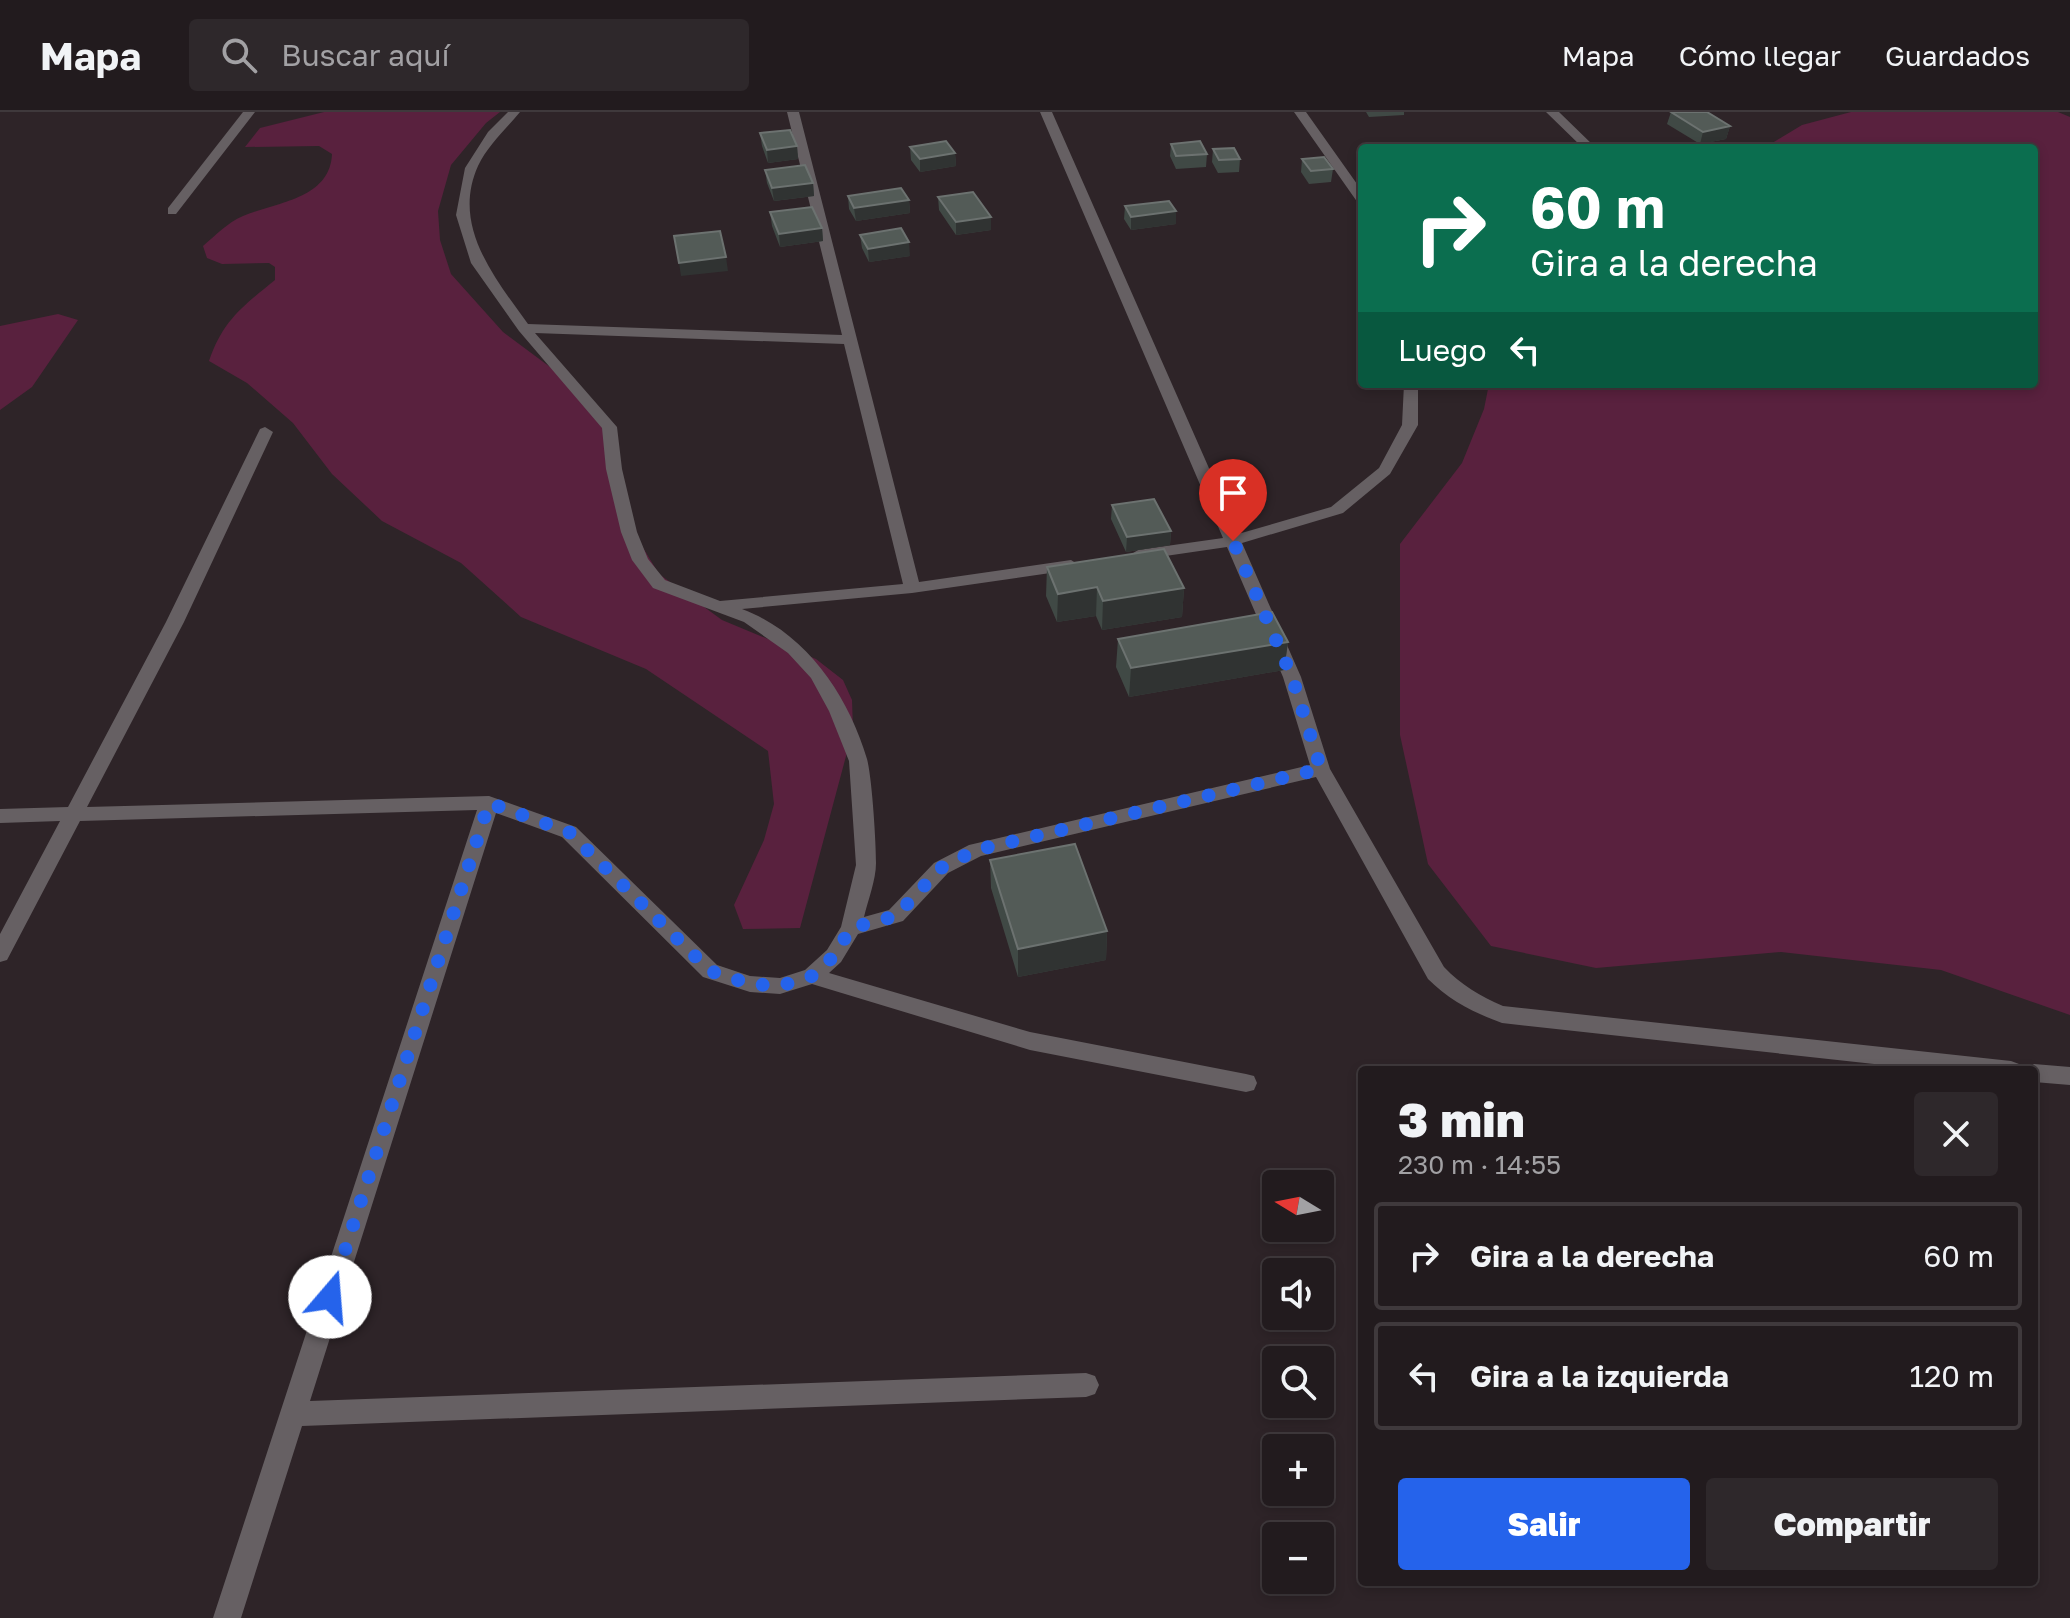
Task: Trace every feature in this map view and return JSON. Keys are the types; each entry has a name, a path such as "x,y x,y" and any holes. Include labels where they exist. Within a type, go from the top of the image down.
{"street":[{"path":"172,211 249,112"},
{"path":"0,816 489,803 569,832 710,971 750,984 780,986 812,976 834,956 851,928 866,865 858,761 838,711 818,675 794,649 750,618 659,584 640,560 629,532 614,469 609,427 524,328 478,263 462,215 471,168 492,134 514,112"},
{"path":"793,112 912,588"},
{"path":"1046,112 1292,677 1321,769 1436,973 1466,1000 1502,1014 1975,1066"},
{"path":"1300,112 1358,194"},
{"path":"1552,112 1586,144"},
{"path":"524,328 852,340"},
{"path":"1126,557 1233,541 1337,510 1385,471 1410,425 1411,388"},
{"path":"0,954 175,622 265,432"},
{"path":"721,605 912,588 1096,561"},
{"path":"851,928 896,916 941,868 976,850 1321,769"},
{"path":"227,1618 489,803"},
{"path":"812,976 1030,1041 1246,1083"},
{"path":"2038,1073 2070,1076"},
{"path":"292,1414 1086,1385"}],"shaded area":[{"path":"324,112 500,112 486,123 451,165 438,211 440,240 451,274 503,332 589,396 605,417 615,502 659,574 722,620 816,659 843,680 852,700 853,730 800,928 743,929 734,905 764,840 774,804 768,751 646,669 521,617 461,563 382,521 332,474 293,423 247,383 209,361 228,324 275,280 275,267 269,263 222,264 207,258 203,246 237,219 312,190 329,169 332,154 319,146 245,147 260,128"},
{"path":"1851,112 2058,112 2070,117 2070,1015 1941,970 1781,952 1596,968 1491,946 1428,864 1400,735 1400,544 1462,463 1484,409 1488,388 2038,388 2038,144 1771,144 1802,125"},
{"path":"58,314 78,320 32,387 0,410 0,326"}],"building":[{"path":"1671,112 1707,112 1730,126 1703,132"},
{"path":"790,130 797,146 767,150 760,133"},
{"path":"946,141 955,153 920,159 910,147"},
{"path":"1200,141 1207,154 1176,156 1171,144"},
{"path":"1234,148 1240,159 1219,160 1213,149"},
{"path":"1324,157 1333,169 1311,171 1302,159"},
{"path":"805,165 813,183 772,188 765,170"},
{"path":"901,188 909,200 854,208 848,196"},
{"path":"973,192 991,217 956,222 938,197"},
{"path":"1169,201 1176,211 1131,217 1125,206"},
{"path":"812,207 822,228 779,234 770,212"},
{"path":"901,228 909,242 868,249 860,235"},
{"path":"720,231 726,257 679,263 674,236"},
{"path":"1154,499 1171,531 1127,537 1112,505"},
{"path":"1164,549 1184,588 1103,601 1097,587 1058,594 1047,567"},
{"path":"1272,612 1288,642 1131,668 1118,639"},
{"path":"1075,844 1107,931 1018,949 990,860"}],"route":[{"path":"330,1297 489,803 569,832 710,971 750,984 780,986 812,976 834,956 851,928 896,916 916,891 941,868 976,850 1321,769 1292,677 1233,541"}]}
